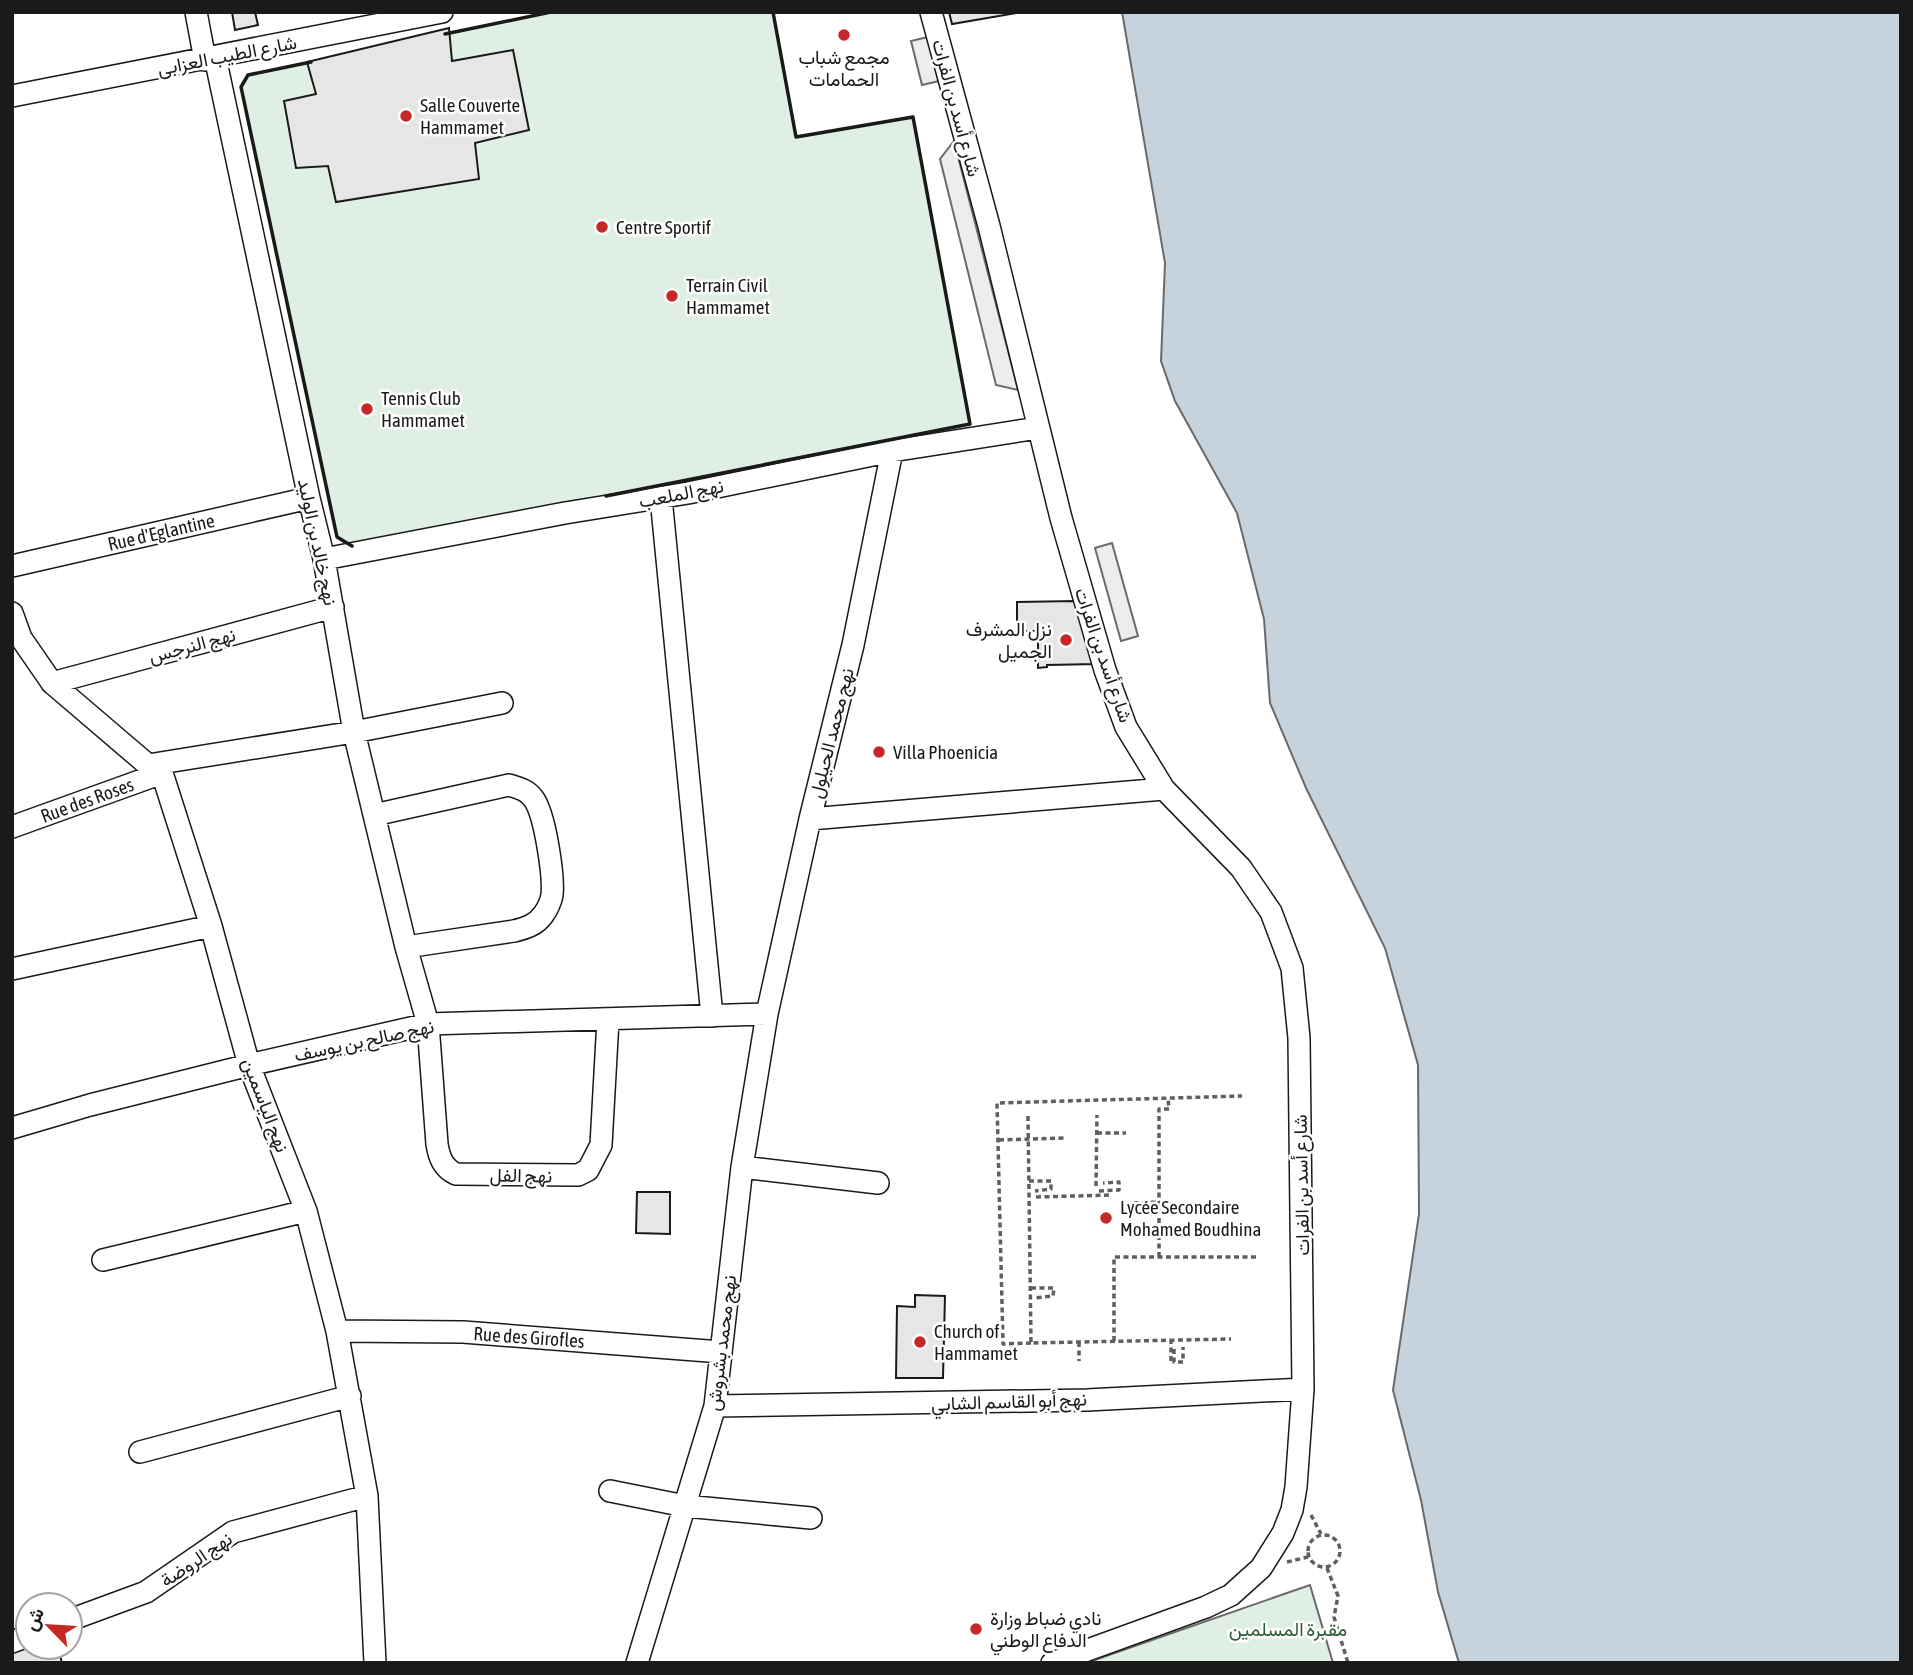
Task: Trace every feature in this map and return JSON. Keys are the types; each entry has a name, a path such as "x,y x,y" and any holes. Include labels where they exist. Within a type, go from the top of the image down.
{"street":[{"name":"نهج خالد بن الوليد","path":"195,12 210,58 324,559 354,732 406,947 428,1024"},
{"name":"شارع الطيب العزابى","path":"12,96 442,12"},
{"name":"شارع أسد بن الفرات","path":"932,12 989,226 1061,519 1105,670 1126,727 1164,789 1241,868 1271,912 1292,968 1299,1038 1303,1389 1294,1500 1283,1533 1261,1568 1231,1595 1206,1607 1052,1663"},
{"name":"نهج الملعب","path":"324,559 565,513 661,498 892,451 1038,428"},
{"name":"نهج محمد الحيلول","path":"767,1014 810,819 853,645 892,451"},
{"name":"Rue d'Eglantine","path":"12,566 309,498"},
{"path":"661,498 712,1016"},
{"name":"نهج النرجس","path":"52,683 332,607"},
{"path":"13,615 21,638 52,683 155,769"},
{"name":"Rue des Roses","path":"12,827 155,769 502,703"},
{"name":"نهج الياسمين","path":"155,769 211,926 250,1065 306,1211 337,1331 367,1496 375,1663"},
{"path":"374,815 509,785 522,788 532,796 542,818 552,883 552,899 544,915 530,926 514,931 406,947"},
{"path":"810,819 1164,789"},
{"path":"12,969 211,926"},
{"name":"نهج صالح بن يوسف","path":"12,1128 90,1105 250,1065 428,1024 767,1014"},
{"name":"نهج محمد بشروش","path":"637,1663 715,1406 742,1167 767,1014"},
{"name":"نهج الفل","path":"428,1024 437,1144 439,1155 449,1170 456,1174 579,1175 588,1170 601,1145 608,1020"},
{"path":"742,1167 878,1183"},
{"path":"103,1260 306,1211"},
{"name":"Rue des Girofles","path":"337,1331 463,1332 721,1352"},
{"name":"نهج أبو القاسم الشابي","path":"715,1406 1087,1400 1303,1389"},
{"path":"140,1452 350,1396"},
{"path":"610,1491 685,1506 811,1518"},
{"name":"نهج الروضة","path":"84,1615 146,1592 233,1532 367,1496"}],"path":[{"path":"1231,1339 1003,1344 997,1103 1242,1096"},
{"path":"1159,1257 1159,1109 1169,1109 1168,1098"},
{"path":"1097,1115 1097,1186"},
{"path":"1028,1116 1031,1343"},
{"path":"1097,1133 1126,1133"},
{"path":"998,1140 1067,1138"},
{"path":"1029,1181 1051,1181 1051,1189 1035,1191"},
{"path":"1099,1191 1119,1190 1119,1182 1103,1183"},
{"path":"1036,1197 1112,1195"},
{"path":"1134,1203 1160,1202"},
{"path":"1114,1341 1114,1257 1258,1257"},
{"path":"1031,1288 1054,1288 1053,1296 1034,1298"},
{"path":"1171,1340 1171,1361"},
{"path":"1079,1342 1079,1361"},
{"path":"1174,1349 1174,1362 1183,1362 1183,1347"},
{"path":"1321,1534 1330,1535 1338,1541 1340,1549 1334,1564 1327,1567 1311,1562 1308,1557 1310,1542 1321,1534"},
{"path":"1327,1567 1338,1596 1334,1618 1348,1663"}],"green space":[{"name":"Centre Sportif","path":"551,12 773,12 796,137 913,117 970,424 353,546 337,537 241,87 248,75"},
{"name":"مقبرة المسلمين","path":"1310,1585 1333,1663 1086,1663"}],"shaded area":[{"path":"1122,12 1901,12 1901,1663 1459,1663 1438,1592 1421,1500 1393,1390 1419,1214 1418,1065 1385,948 1306,788 1270,703 1264,619 1237,513 1175,401 1161,361 1165,263"},
{"path":"928,37 939,81 922,85 911,41"},
{"path":"954,141 1018,390 996,385 940,159"},
{"path":"1112,543 1138,636 1121,641 1095,548"}],"building":[{"path":"232,12 255,12 258,25 235,30"},
{"path":"949,12 1022,12 952,24"},
{"name":"Salle Couverte Hammamet","path":"449,28 452,61 513,50 529,130 475,143 479,179 336,202 328,166 296,168 284,101 316,94 307,62"},
{"name":"نزل المشرف الجميل","path":"1075,601 1075,604 1081,604 1097,664 1047,665 1038,668 1038,631 1022,631 1022,627 1017,628 1017,602"},
{"path":"637,1192 670,1192 670,1234 636,1233"},
{"name":"Church of Hammamet","path":"915,1295 945,1296 943,1378 896,1378 897,1306 915,1307"},
{"path":"12,1652 14,1661 62,1663 12,1663"}],"wall":[{"path":"445,34 551,12"},
{"path":"606,496 970,424 913,117 796,137 773,12"},
{"path":"311,62 248,75 241,87 337,537 352,546"}],"place":[{"name":"مجمع شباب الحمامات","path":"844,35"},
{"name":"Salle Couverte Hammamet","path":"406,116"},
{"name":"Centre Sportif","path":"602,227"},
{"name":"Terrain Civil Hammamet","path":"672,296"},
{"name":"Tennis Club Hammamet","path":"367,409"},
{"name":"نزل المشرف الجميل","path":"1066,640"},
{"name":"Villa Phoenicia","path":"879,752"},
{"name":"Lycée Secondaire Mohamed Boudhina","path":"1106,1218"},
{"name":"Church of Hammamet","path":"920,1342"},
{"name":"نادي ضباط وزارة الدفاع الوطني","path":"976,1629"}]}
